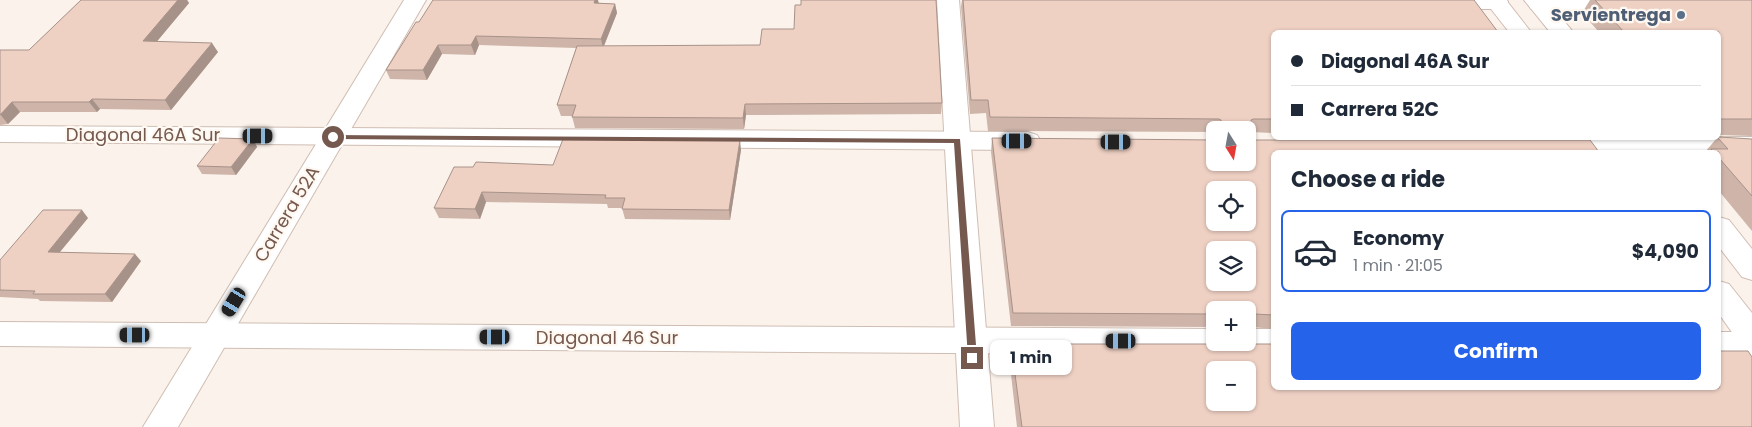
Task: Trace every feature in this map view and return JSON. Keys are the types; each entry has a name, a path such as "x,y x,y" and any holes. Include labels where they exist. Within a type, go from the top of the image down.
{"street":[{"name":"Carrera 52A","path":"160,427 415,0"},
{"path":"948,0 977,427"},
{"path":"1420,2 1496,1 1518,30"},
{"path":"1537,2 1643,4"},
{"path":"1537,2 1560,30"},
{"name":"Diagonal 46A Sur","path":"0,134 1047,142"},
{"path":"1553,145 1752,146"},
{"path":"1721,230 1752,269"},
{"path":"1721,295 1752,336"},
{"name":"Diagonal 46 Sur","path":"0,334 1206,342"},
{"path":"1256,342 1271,342"},
{"path":"1721,345 1752,345"}],"building":[{"path":"81,0 178,0 143,41 212,43 165,100 92,99 89,102 12,102 0,115 0,50 29,50"},
{"path":"433,0 595,0 594,3 615,4 601,39 476,36 471,45 438,45 423,70 386,70 416,22 419,22"},
{"path":"801,0 936,0 942,103 745,104 743,118 572,117 576,105 557,105 577,46 760,45 762,29 794,29 795,5 801,5"},
{"path":"963,0 1474,0 1496,30 1271,30 1271,119 1221,121 1219,119 990,117 988,100 971,100"},
{"path":"1595,0 1752,0 1752,119 1721,119 1721,30 1622,30"},
{"path":"1721,137 1752,139 1752,196 1721,160 1721,150 1711,149 1728,149 1720,140"},
{"path":"219,138 253,139 231,167 197,166"},
{"path":"992,138 1206,140 1206,171 1256,171 1256,140 1590,140 1598,150 1271,150 1271,315 1256,314 1256,301 1206,301 1206,314 1013,313"},
{"path":"563,139 740,140 729,210 622,209 625,198 605,198 606,195 482,192 475,209 434,208 454,167 473,167 476,162 553,165"},
{"path":"43,210 82,210 48,252 135,254 105,294 33,294 35,291 0,290 0,260"},
{"path":"1011,344 1206,344 1206,351 1256,351 1256,344 1271,344 1271,390 1721,390 1721,351 1748,351 1752,357 1752,427 1022,427"}],"place":[{"name":"Servientrega","path":"1681,15"}],"route":[{"path":"333,137 958,141 972,358"}]}
